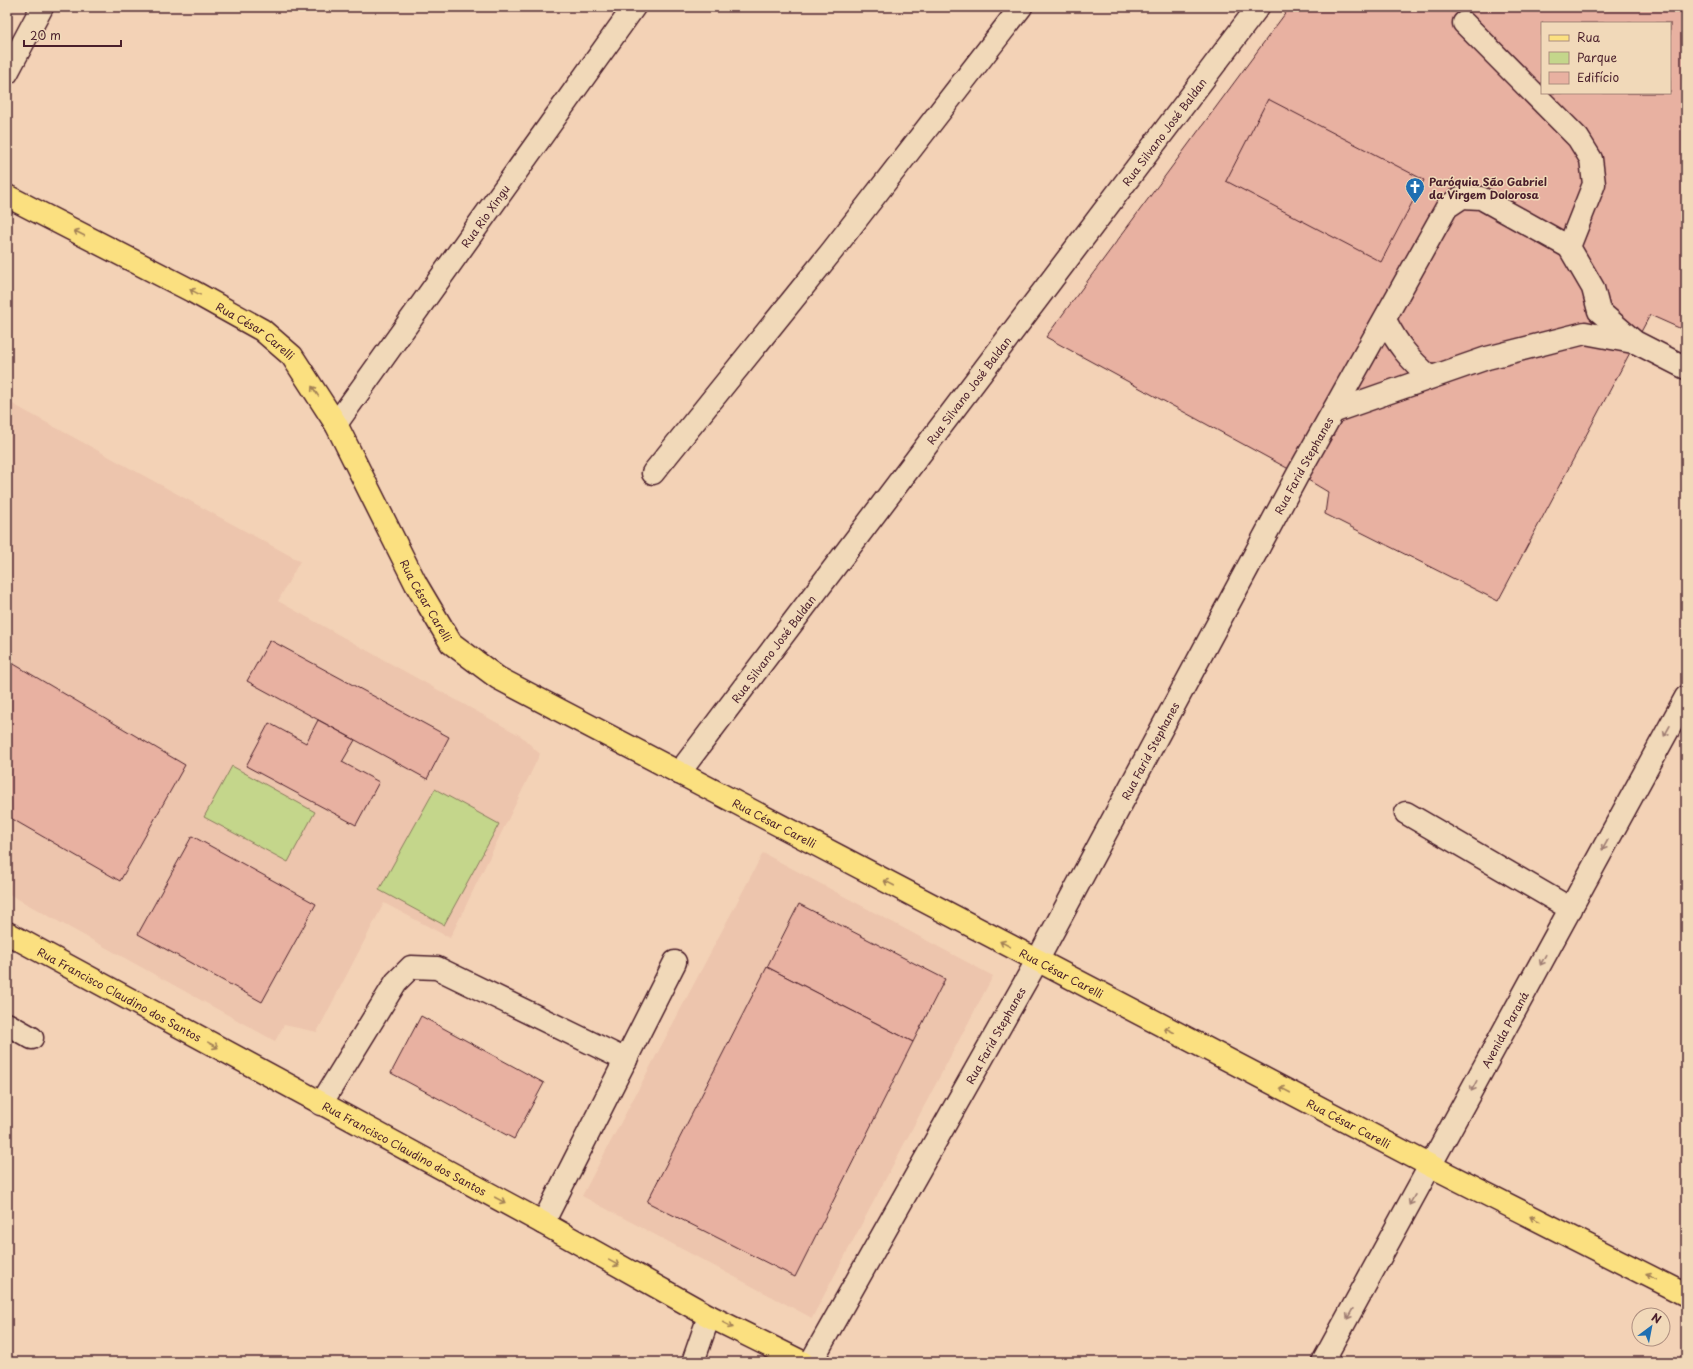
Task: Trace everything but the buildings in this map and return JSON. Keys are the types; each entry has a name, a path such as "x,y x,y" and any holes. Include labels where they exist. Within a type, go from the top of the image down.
{"main road":[{"name":"Rua César Carelli","path":"7,196 192,290 262,330 292,356 336,424 416,584 451,643 498,678 1431,1166 1686,1295"},
{"name":"Rua Francisco Claudino dos Santos","path":"7,933 543,1223 709,1316 802,1362"}],"street":[{"path":"7,73 42,7"},
{"name":"Rua Rio Xingu","path":"336,424 634,7"},
{"path":"653,473 832,251 1021,7"},
{"name":"Rua Silvano José Baldan","path":"680,773 1258,7"},
{"path":"1464,23 1578,138 1591,159 1594,184 1569,247"},
{"path":"1334,411 1447,206 1462,197 1481,198 1569,247 1593,288 1599,311 1634,342 1686,368"},
{"path":"1585,333 1599,311"},
{"path":"1385,320 1395,340 1413,362 1430,378"},
{"name":"Rua Farid Stephanes","path":"811,1362 1037,961 1298,474 1334,411 1486,358 1585,333 1634,342"},
{"name":"Avenida Paraná","path":"1323,1362 1686,697"},
{"path":"1406,813 1570,909"},
{"path":"543,1223 675,962"},
{"path":"321,1104 396,982 411,967 437,968 626,1060"},
{"path":"7,1024 32,1038"},
{"path":"693,1362 709,1316"}],"shaded area":[{"path":"7,401 300,561 278,601 521,736 540,754 450,938 384,903 317,1032 284,1025 275,1041 7,893"},
{"path":"763,853 993,976 812,1318 582,1196"}],"green space":[{"path":"232,766 315,812 288,862 204,817"},
{"path":"435,789 499,824 444,925 379,890"}],"place":[{"name":"Paróquia São Gabriel da Virgem Dolorosa","path":"1415,204"}]}
